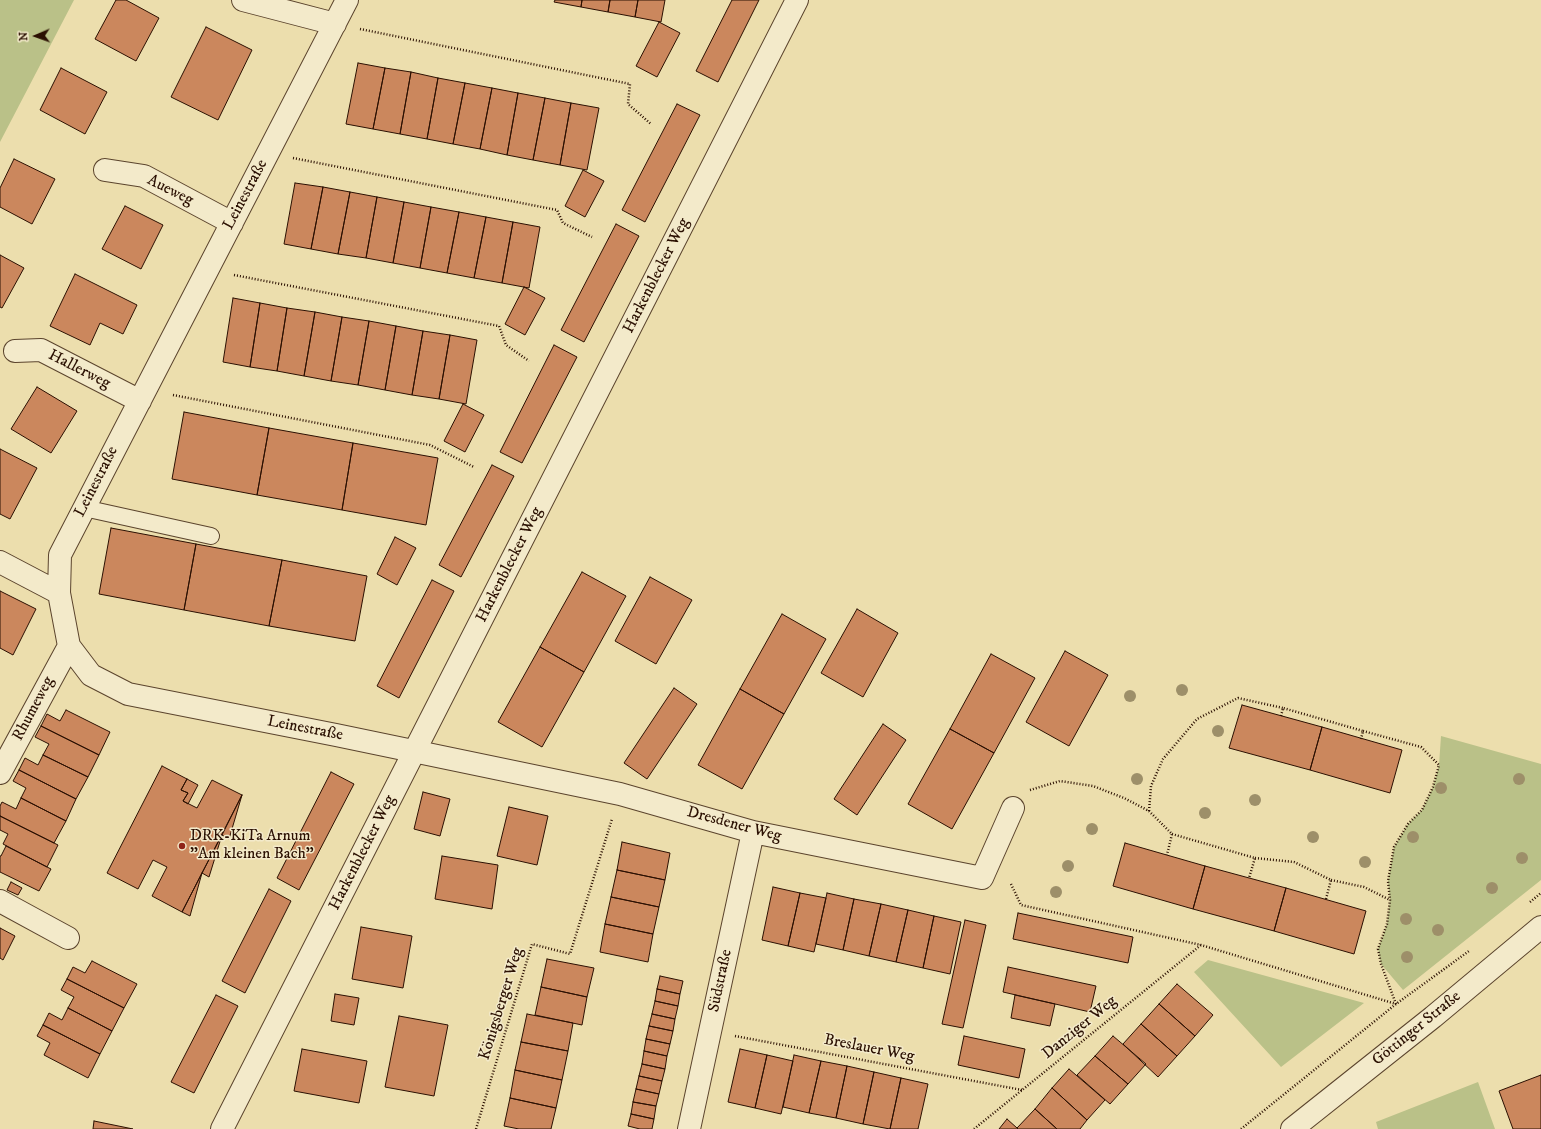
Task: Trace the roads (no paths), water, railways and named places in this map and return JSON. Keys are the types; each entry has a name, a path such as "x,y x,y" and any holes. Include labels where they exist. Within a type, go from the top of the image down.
{"street":[{"path":"243,0 335,24"},
{"name":"Leinestraße","path":"347,0 60,555 59,593 69,646 91,675 128,694 414,752"},
{"name":"Harkenblecker Weg","path":"222,1129 797,0"},
{"name":"Aueweg","path":"105,170 144,176 232,223"},
{"name":"Hallerweg","path":"15,351 41,350 143,395"},
{"path":"0,562 59,593"},
{"name":"Rhumeweg","path":"0,773 69,646"},
{"name":"Dresdener Weg","path":"414,752 620,794 753,832 982,878 1013,808"},
{"name":"Südstraße","path":"689,1129 753,832"},
{"path":"0,901 68,938"},
{"name":"Göttinger Straße","path":"1292,1129 1541,927"}],"lane":[{"path":"84,508 211,536"}],"place":[{"name":"DRK-KiTa Arnum \"Am kleinen Bach\"","path":"182,846"}]}
